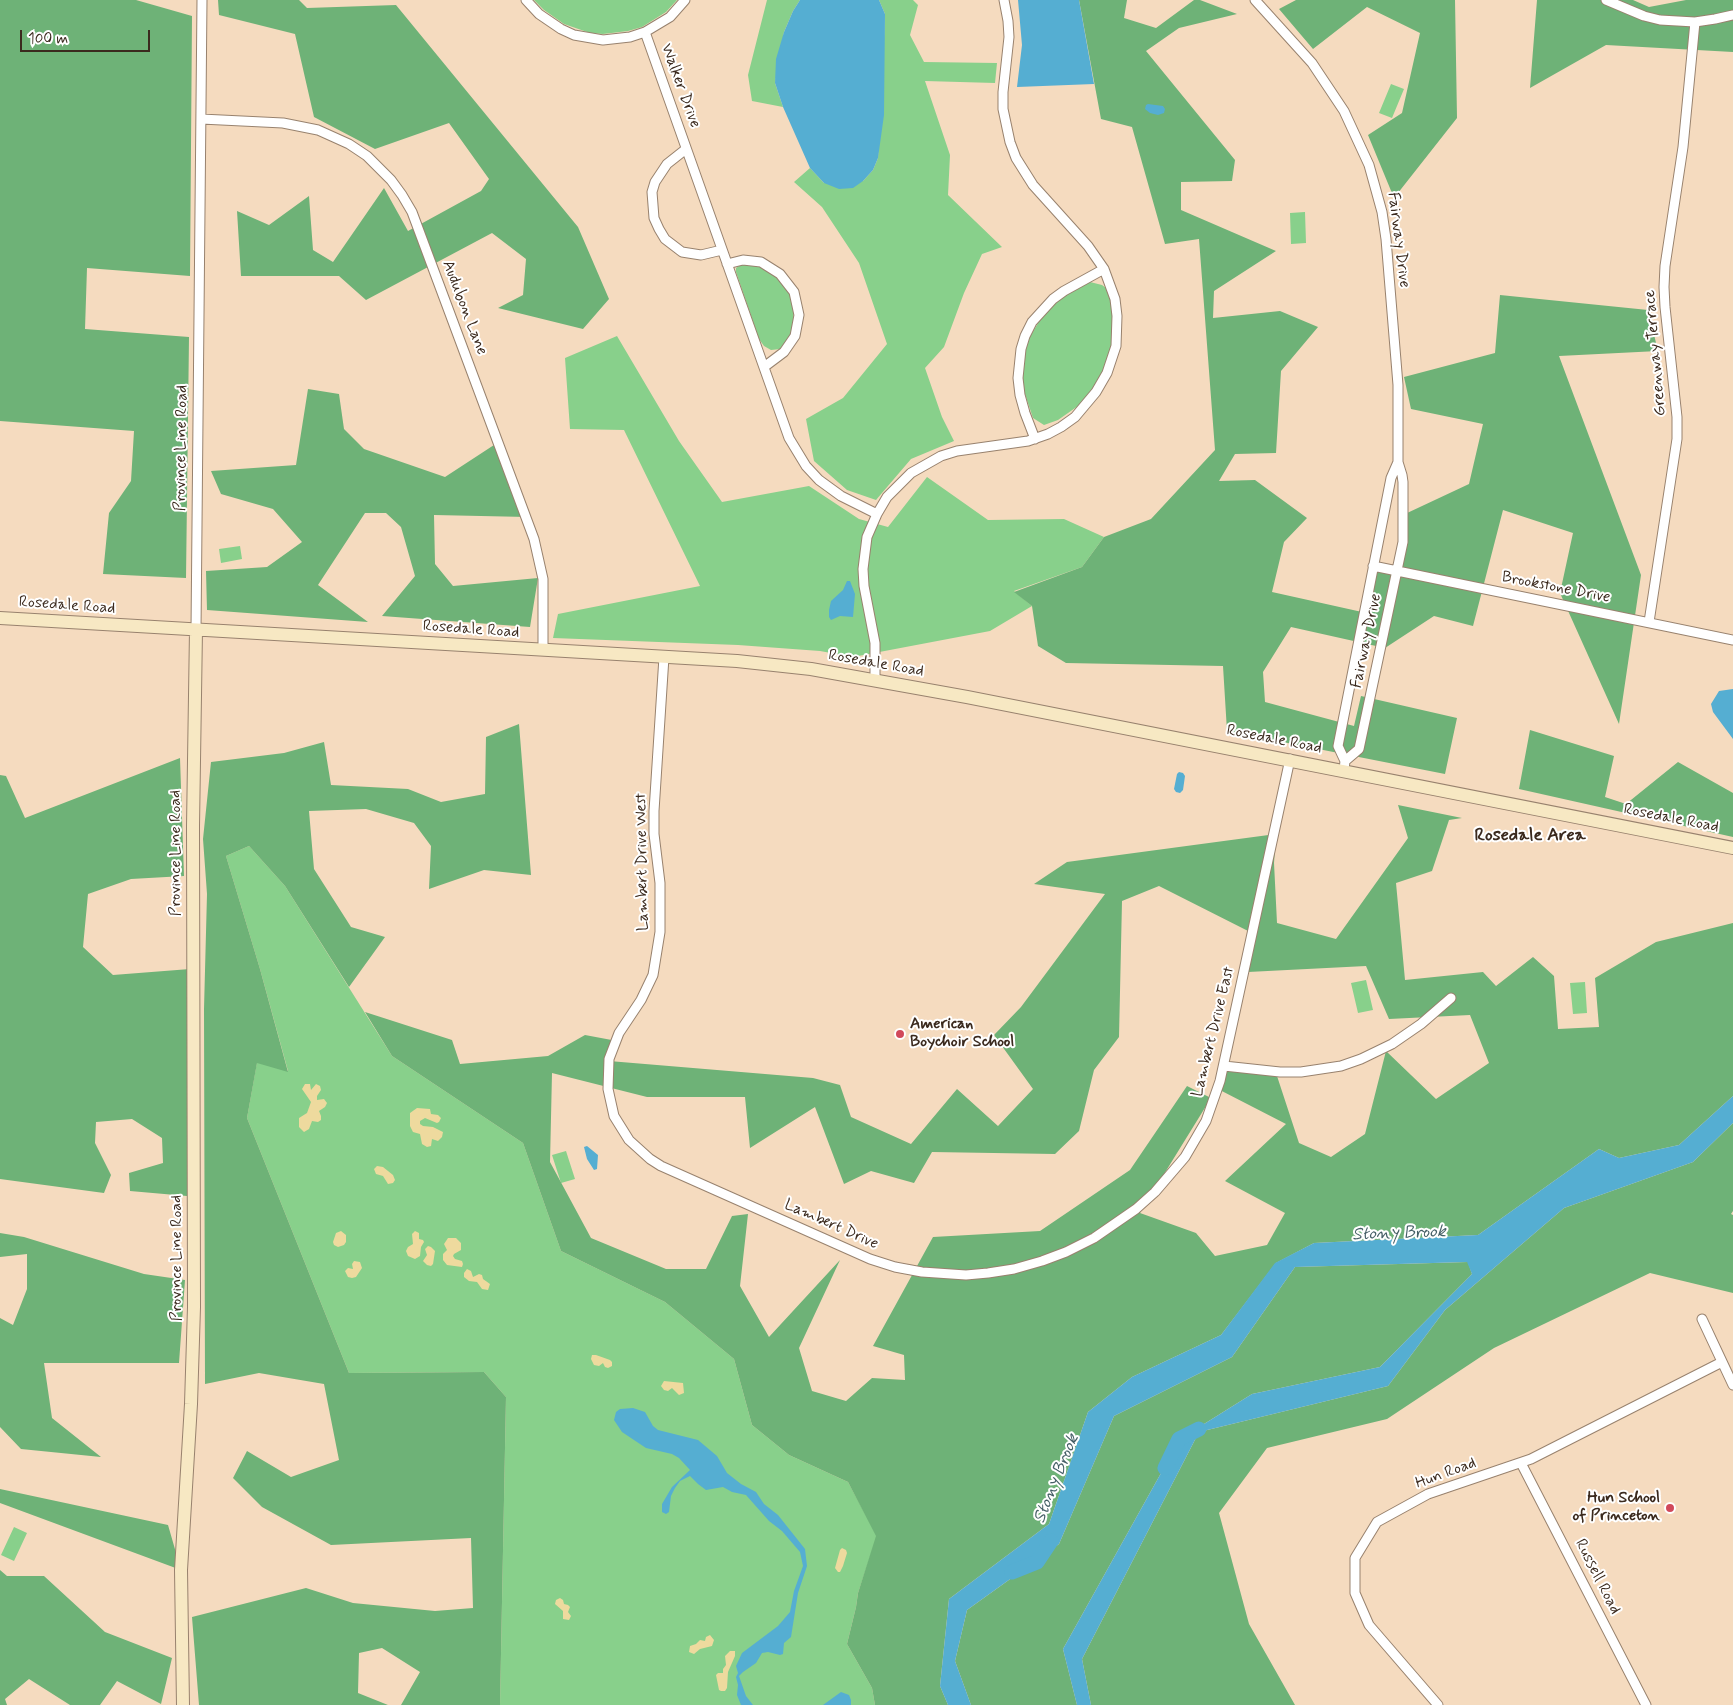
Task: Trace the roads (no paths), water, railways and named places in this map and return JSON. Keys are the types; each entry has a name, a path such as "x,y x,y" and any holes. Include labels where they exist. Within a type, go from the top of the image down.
{"street":[{"name":"Province Line Road","path":"183,1705 181,1570 191,1404 194,1297 193,826 202,0"},
{"path":"526,0 550,23 574,35 603,40 624,39 645,32 670,17 685,0"},
{"path":"875,680 875,643 864,586 863,569 868,537 877,514 887,497 898,484 925,464 957,451 1035,439 1061,427 1075,417 1096,392 1107,373 1116,346 1117,316 1115,299 1104,269 1088,246 1033,185 1016,158 1010,142 1003,92 1010,37 1004,0"},
{"name":"Fairway Drive","path":"1255,0 1312,63 1331,89 1356,134 1369,163 1376,186 1385,236 1398,385 1398,462 1402,475 1403,542 1359,749 1344,765 1338,746 1390,478 1398,462"},
{"path":"1606,0 1644,16 1660,20 1694,22 1733,15"},
{"name":"Greenway Terrace","path":"1649,622 1677,438 1677,417 1664,307 1664,287 1665,266 1683,147 1694,22"},
{"name":"Walker Drive","path":"645,32 789,438 806,466 831,489 877,514"},
{"name":"Audubon Lane","path":"201,119 283,123 318,130 349,144 367,156 391,180 402,195 412,212 534,539 543,579 543,650"},
{"name":"Walker Drive","path":"686,149 667,164 655,182 652,192 654,218 658,229 665,239 682,252 701,255 722,250"},
{"path":"727,264 743,260 761,262 780,274 794,292 798,303 799,315 795,336 784,352 764,368"},
{"path":"1035,439 1022,404 1018,378 1021,349 1025,336 1032,322 1052,299 1104,269"},
{"name":"Brookstone Drive","path":"1373,566 1733,640"},
{"name":"Rosedale Road","path":"0,618 783,665 875,680 1290,760 1344,765 1733,848"},
{"name":"Lambert Drive West","path":"664,657 654,811 654,834 661,907 657,956 653,975 647,988 613,1046 609,1059 607,1081 614,1116 629,1140 650,1159 677,1172"},
{"name":"Lambert Drive East","path":"980,1274 1014,1269 1042,1261 1094,1238 1136,1209 1172,1174 1196,1139 1214,1101 1224,1066 1290,760"},
{"path":"1224,1066 1287,1072 1321,1070 1341,1066 1392,1044 1421,1024 1451,998"},
{"name":"Lambert Drive","path":"677,1172 870,1259 895,1267 922,1272 980,1274"},
{"path":"1702,1319 1733,1385"},
{"name":"Hun Road","path":"1438,1705 1369,1625 1356,1593 1354,1558 1377,1522 1428,1494 1521,1463 1722,1362"},
{"name":"Russell Road","path":"1521,1463 1646,1705"}],"water":[{"path":"800,0 879,0 885,14 884,115 878,158 873,170 853,188 839,189 824,183 810,168 783,107 775,83 776,59 784,32"},
{"path":"1018,0 1079,0 1094,84 1017,87 1022,45"},
{"path":"1148,104 1163,106 1165,109 1164,113 1158,115 1150,113 1145,109"},
{"path":"847,581 850,581 855,594 853,617 840,616 831,620 829,610 831,601 843,590"},
{"path":"1733,689 1733,739 1713,712 1711,704 1719,691"},
{"path":"1179,772 1185,776 1183,790 1180,793 1174,789"},
{"path":"1733,1096 1733,1123 1693,1162 1564,1208 1445,1310 1388,1386 1199,1432 1082,1659 1091,1705 1077,1705 1063,1649 1180,1439 1252,1394 1380,1367 1472,1274 1467,1262 1295,1267 1232,1357 1114,1416 1059,1544 967,1610 955,1661 971,1705 948,1705 940,1686 949,1599 1049,1524 1088,1412 1132,1377 1221,1335 1275,1263 1314,1243 1478,1235 1599,1149 1619,1158 1679,1145"},
{"path":"587,1146 598,1155 597,1169 594,1170 587,1159 584,1147"},
{"path":"633,1408 645,1412 653,1426 658,1430 698,1440 717,1456 727,1473 741,1484 756,1492 764,1504 778,1515 805,1549 807,1566 798,1593 791,1637 784,1643 783,1654 762,1653 756,1663 739,1676 746,1696 753,1705 741,1705 737,1695 738,1685 736,1677 738,1673 736,1666 742,1653 778,1626 790,1612 794,1591 803,1566 800,1552 746,1495 732,1492 723,1487 706,1490 690,1476 680,1481 675,1488 671,1496 669,1512 666,1514 662,1512 662,1504 672,1487 690,1470 679,1458 672,1454 646,1448 622,1432 614,1420 616,1412 620,1409"},
{"path":"841,1692 849,1695 851,1705 823,1705"}],"waterway":[{"name":"Stony Brook","path":"1165,1468 1179,1439 1199,1429"},
{"name":"Stony Brook","path":"1012,1572 1037,1562 1051,1541"}],"place":[{"name":"American Boychoir School","path":"900,1034"},
{"name":"Hun School of Princeton","path":"1670,1508"}],"district":[{"name":"Rosedale Area","path":"1530,836"}]}
